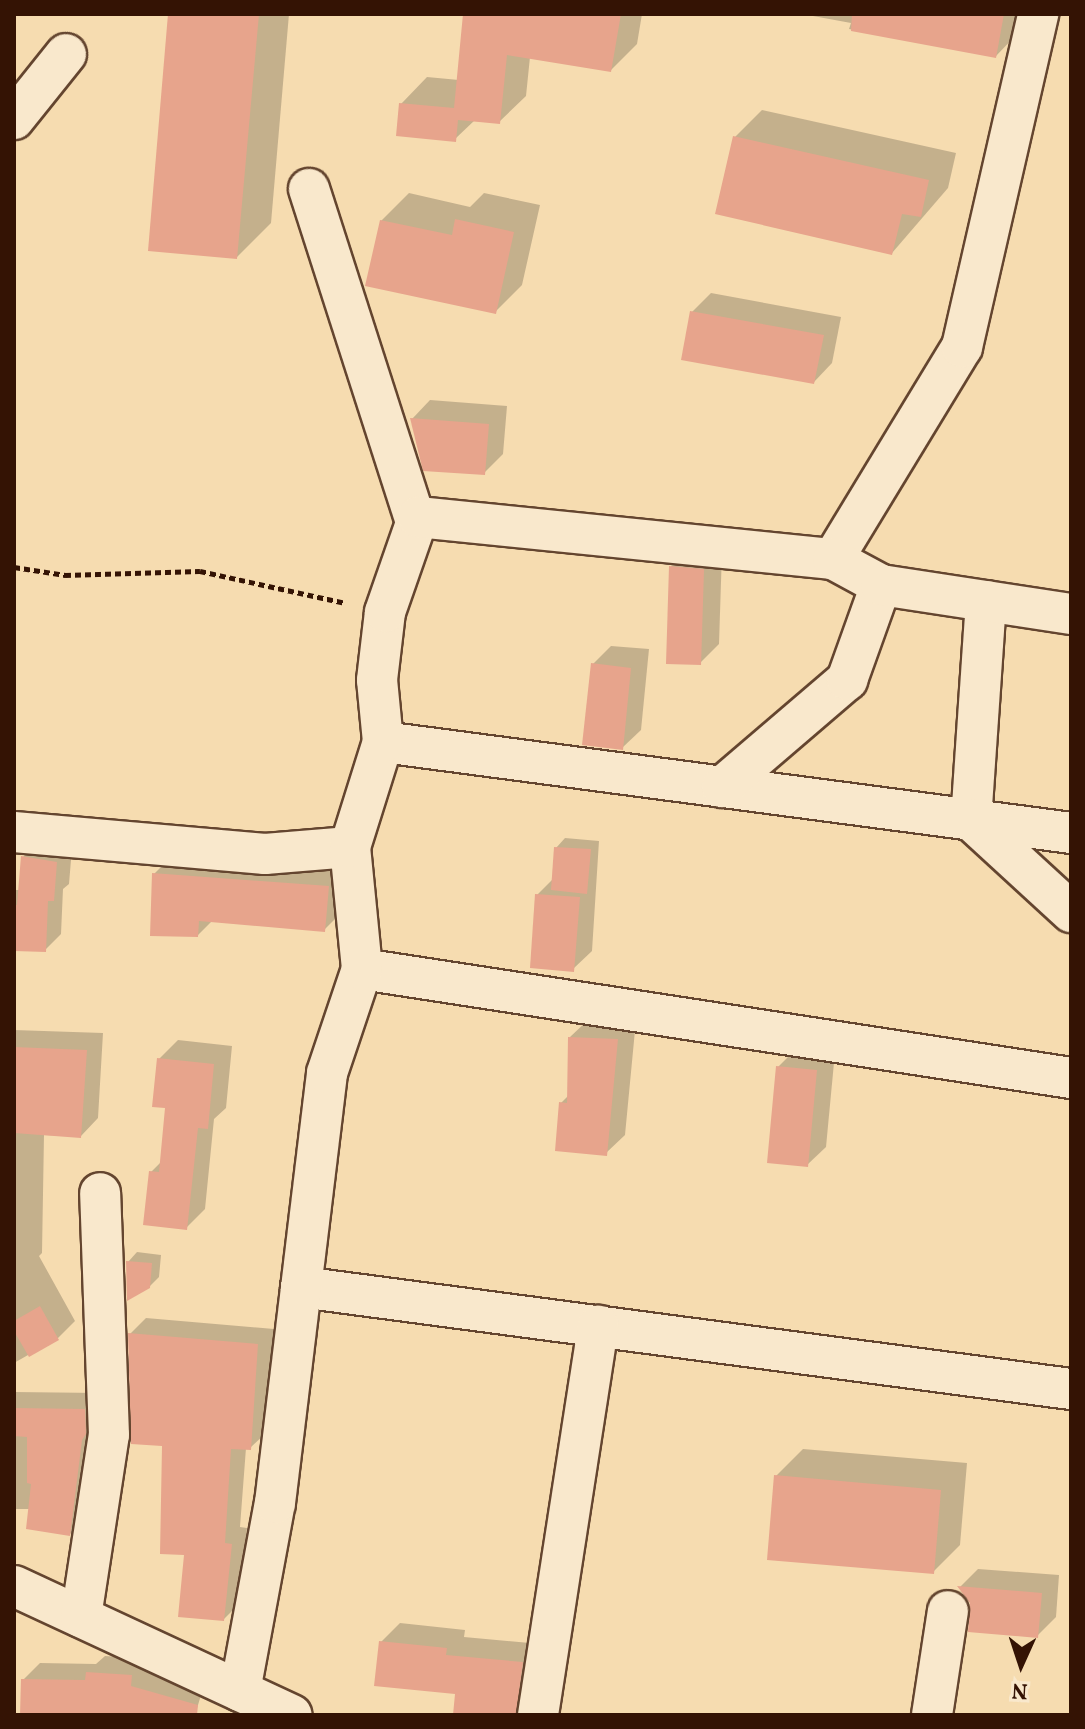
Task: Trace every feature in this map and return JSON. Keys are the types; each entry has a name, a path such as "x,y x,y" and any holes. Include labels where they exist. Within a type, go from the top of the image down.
{"street":[{"path":"833,559 962,347 1038,14"},
{"path":"14,119 66,54"},
{"path":"309,189 416,523"},
{"path":"240,1691 275,1503 327,1073 362,969 350,847 383,742 377,680 385,612 418,517 833,559 881,585 1071,614"},
{"path":"722,787 847,680 881,585"},
{"path":"971,820 986,601"},
{"path":"383,742 1071,833"},
{"path":"971,820 1071,912"},
{"path":"14,832 265,854 350,847"},
{"path":"362,969 1071,1078"},
{"path":"81,1617 109,1435 100,1193"},
{"path":"301,1287 1071,1389"},
{"path":"538,1715 598,1326"},
{"path":"14,1586 292,1715"},
{"path":"932,1715 948,1611"}],"path":[{"path":"14,567 65,575 200,571 385,612"}],"building":[{"path":"168,14 259,14 237,259 148,251"},
{"path":"463,14 621,14 611,72 507,55 500,124 458,120 456,142 396,136 399,103 454,108"},
{"path":"852,14 1004,14 996,58 851,31"},
{"path":"733,136 929,180 921,217 902,214 892,255 715,214"},
{"path":"455,219 514,232 496,314 365,286 380,220 452,235"},
{"path":"690,311 824,335 814,384 681,360"},
{"path":"410,418 489,424 485,475 423,471"},
{"path":"669,566 704,569 701,665 666,664"},
{"path":"591,663 631,668 623,750 582,745"},
{"path":"554,847 591,849 587,894 551,890"},
{"path":"21,856 57,862 54,901 48,901 46,952 14,951 14,905 17,905"},
{"path":"152,873 329,886 325,932 199,921 198,937 150,936"},
{"path":"535,894 580,897 574,972 530,968"},
{"path":"568,1037 618,1039 607,1156 555,1151 559,1102 567,1103"},
{"path":"14,1047 87,1050 81,1138 14,1133"},
{"path":"157,1058 214,1064 208,1129 198,1128 187,1230 143,1225 149,1171 159,1172 165,1108 152,1107"},
{"path":"776,1066 817,1070 808,1167 767,1163"},
{"path":"126,1261 152,1263 150,1288 127,1301"},
{"path":"40,1306 59,1340 29,1357 14,1331 14,1321"},
{"path":"128,1333 258,1344 251,1450 231,1449 225,1543 232,1544 224,1621 178,1617 184,1555 160,1554 162,1446 131,1444"},
{"path":"14,1408 85,1409 86,1434 82,1440 70,1536 26,1529 31,1484 27,1483 27,1437 14,1436"},
{"path":"774,1475 941,1490 934,1574 767,1560"},
{"path":"957,1586 1042,1593 1038,1638 968,1632 970,1603"},
{"path":"379,1641 447,1648 446,1655 523,1662 516,1715 453,1715 455,1694 374,1686"},
{"path":"86,1672 132,1675 131,1686 198,1705 197,1715 20,1715 21,1679 85,1680"}]}
